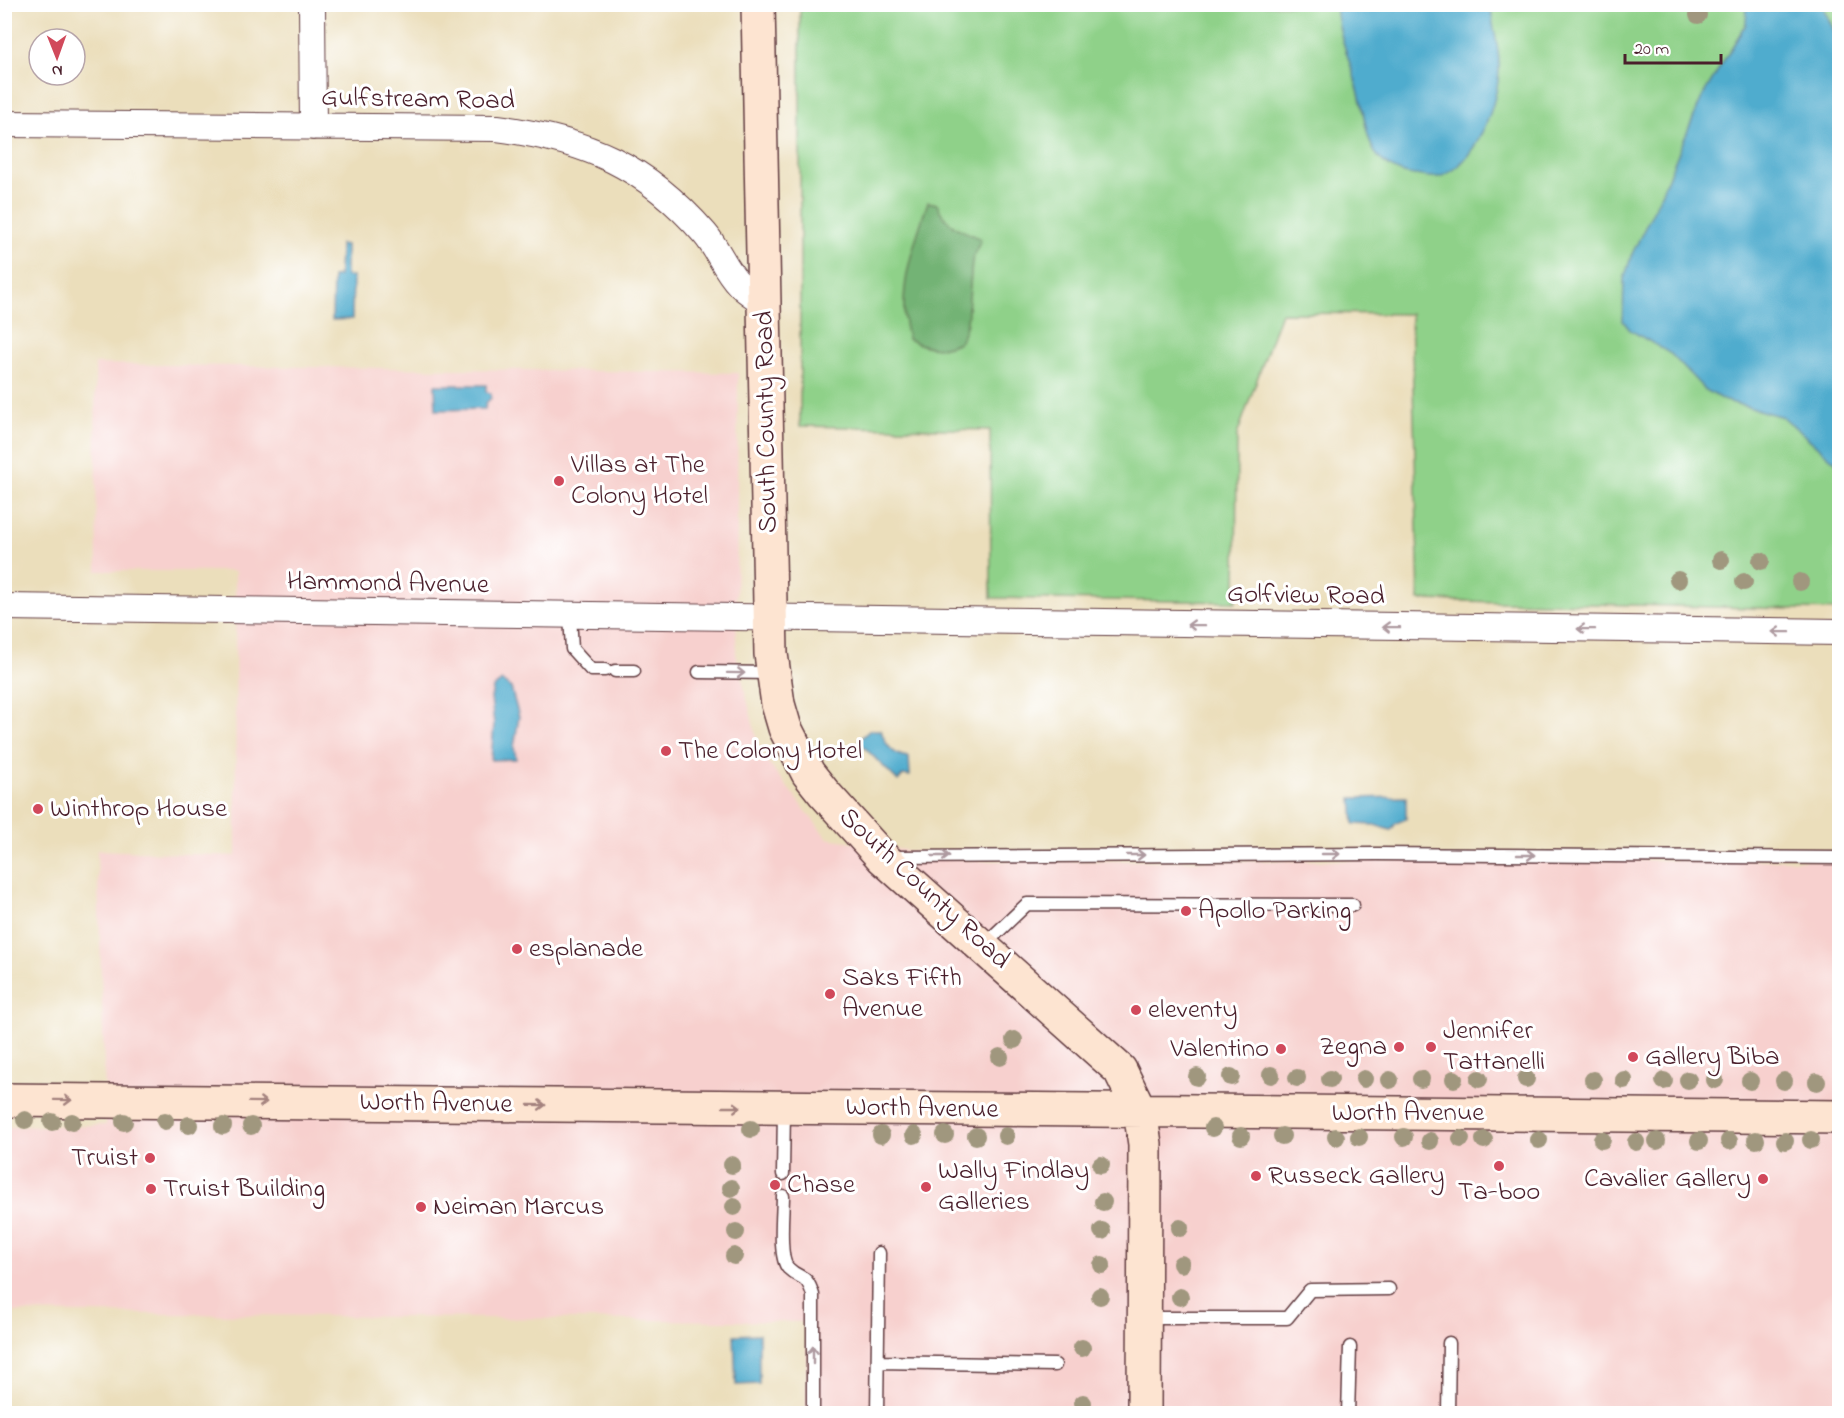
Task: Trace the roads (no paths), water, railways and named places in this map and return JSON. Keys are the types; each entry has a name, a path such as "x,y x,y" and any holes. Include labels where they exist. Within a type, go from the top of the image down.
{"street":[{"path":"312,4 313,127"},
{"name":"South County Road","path":"758,4 772,673 785,728 808,773 882,857 1120,1070 1140,1111 1145,1144 1144,1413"},
{"name":"Gulfstream Road","path":"4,124 497,128 543,134 587,147 648,180 683,209 713,244 737,283 764,303"},
{"name":"Hammond Avenue","path":"4,607 771,619"},
{"name":"Golfview Road","path":"771,619 1839,632"},
{"name":"Worth Avenue","path":"4,1100 1839,1117"}],"lane":[{"path":"570,616 572,649 591,670 634,671"},
{"path":"699,672 772,673"},
{"path":"882,857 1377,854 1839,858"},
{"path":"984,946 1027,904 1353,905"},
{"path":"783,1174 784,1107"},
{"path":"783,1196 782,1255 787,1267 809,1281 813,1295 813,1413"},
{"path":"877,1413 879,1253"},
{"path":"1145,1318 1287,1318 1310,1290 1389,1289"},
{"path":"1448,1413 1449,1344"},
{"path":"1348,1413 1350,1347"},
{"path":"878,1362 1055,1365"}],"water":[{"path":"1336,5 1491,5 1499,60 1495,97 1490,114 1475,145 1454,169 1436,177 1409,174 1388,166 1376,154 1368,134 1359,93 1339,27"},
{"path":"1747,5 1822,5 1834,31 1840,86 1839,465 1783,417 1723,400 1704,389 1671,354 1630,330 1623,321 1624,279 1632,254 1658,201 1703,95 1746,24"},
{"path":"340,244 346,245 346,276 353,277 352,319 332,320 333,277 339,276"},
{"path":"435,385 486,385 486,392 491,393 491,398 486,403 485,409 436,410"},
{"path":"502,681 511,688 519,717 514,747 516,759 491,760 494,724 491,698 493,688"},
{"path":"870,730 881,730 891,749 909,757 910,776 903,775 898,781 858,741"},
{"path":"1406,797 1406,819 1396,823 1391,830 1375,825 1354,824 1352,798"},
{"path":"759,1334 759,1384 736,1385 734,1335"}],"place":[{"name":"Villas at The Colony Hotel","path":"559,481"},
{"name":"The Colony Hotel","path":"666,751"},
{"name":"Winthrop House","path":"38,809"},
{"name":"Apollo Parking","path":"1186,911"},
{"name":"esplanade","path":"517,949"},
{"name":"Saks Fifth Avenue","path":"830,994"},
{"name":"eleventy","path":"1136,1010"},
{"name":"Zegna","path":"1399,1047"},
{"name":"Jennifer Tattanelli","path":"1431,1047"},
{"name":"Valentino","path":"1281,1049"},
{"name":"Gallery Biba","path":"1633,1057"},
{"name":"Truist","path":"150,1158"},
{"name":"Ta-boo","path":"1499,1166"},
{"name":"Russeck Gallery","path":"1256,1176"},
{"name":"Cavalier Gallery","path":"1763,1179"},
{"name":"Chase","path":"775,1185"},
{"name":"Wally Findlay Galleries","path":"926,1187"},
{"name":"Truist Building","path":"151,1189"},
{"name":"Neiman Marcus","path":"421,1207"}]}
